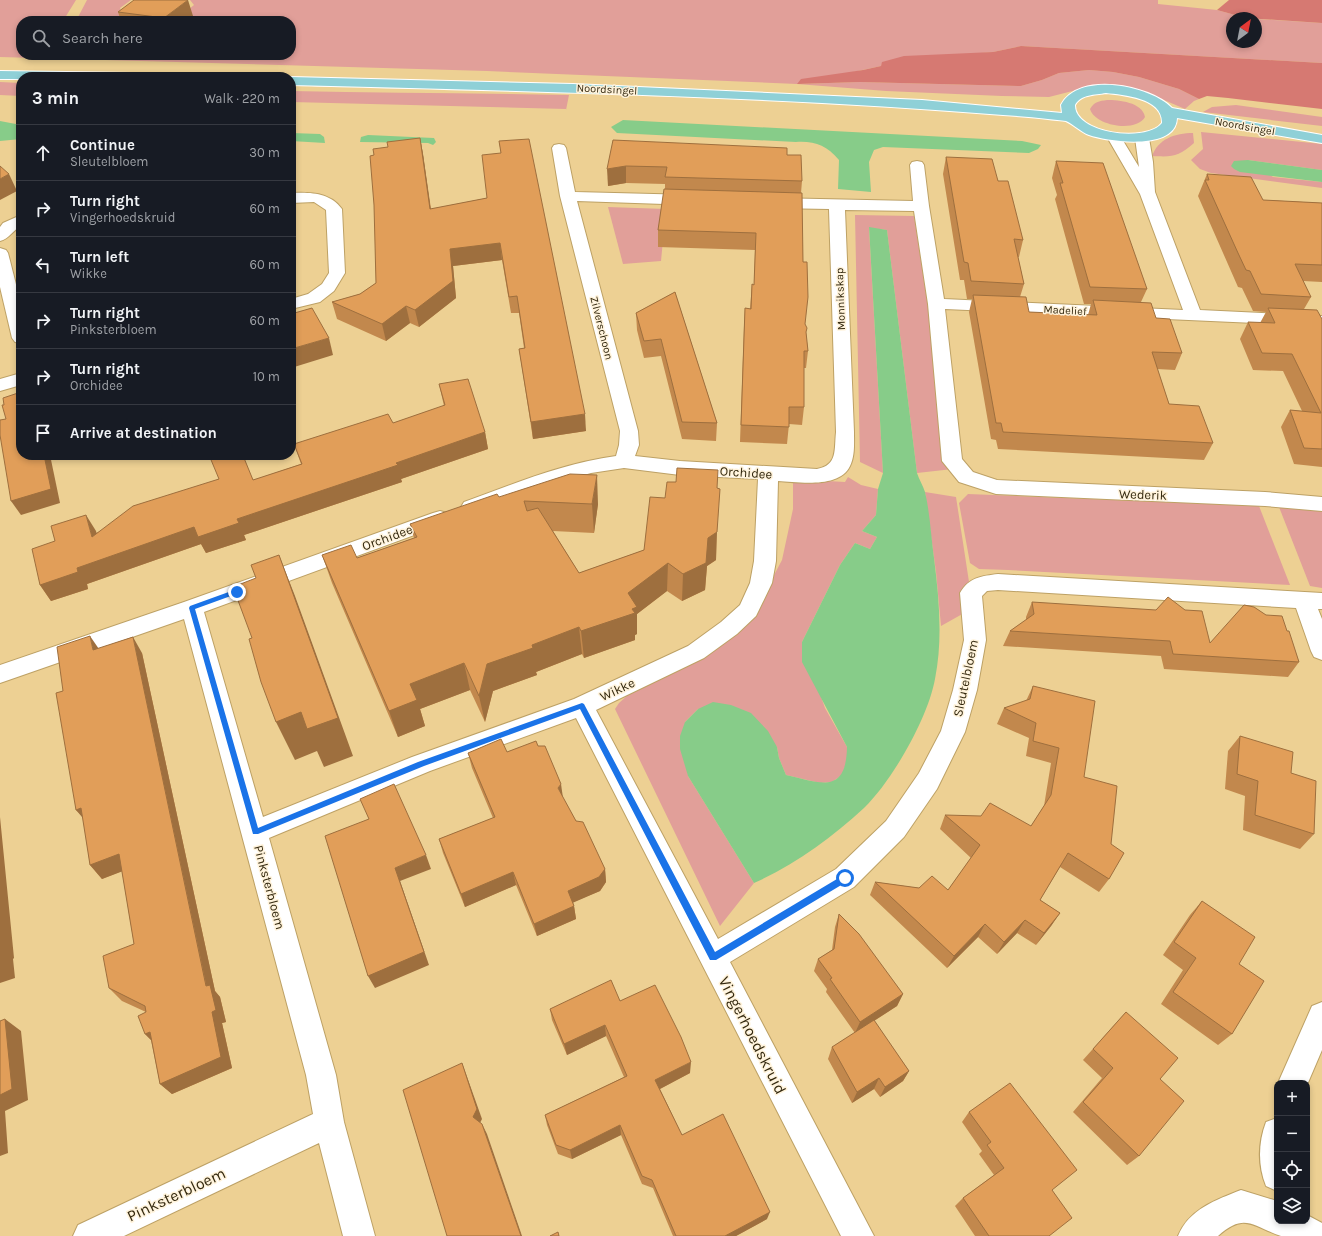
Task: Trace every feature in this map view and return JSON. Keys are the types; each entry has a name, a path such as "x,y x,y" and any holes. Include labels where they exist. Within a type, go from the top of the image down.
{"main road":[{"path":"0,73 16,74"},
{"name":"Noordsingel","path":"296,81 573,88 922,104 1022,112 1072,118"},
{"path":"1106,89 1118,90 1143,96 1157,102 1168,112 1171,119 1168,127 1163,132 1142,138 1114,137 1097,133 1081,126 1068,112 1068,103 1074,97 1086,91 1106,89"},
{"name":"Noordsingel","path":"922,104 1068,103"},
{"name":"Noordsingel","path":"1168,112 1322,139"},
{"name":"Noordsingel","path":"1168,127 1322,139"}],"street":[{"path":"1114,137 1148,194 1194,316"},
{"path":"1142,138 1146,162 1148,194"},
{"name":"Zilverschoon","path":"559,148 568,196 629,431 629,445 624,461"},
{"path":"917,165 921,206 936,304"},
{"path":"568,196 710,201"},
{"path":"296,198 310,197 326,201 334,209 337,273 328,287 314,298 296,303"},
{"path":"758,202 921,206"},
{"name":"Monnikskap","path":"832,473 841,465 844,452 845,432 837,205"},
{"path":"0,236 9,226 16,222"},
{"path":"0,253 16,318"},
{"name":"Madelief","path":"936,304 1322,321"},
{"name":"Wederik","path":"936,304 952,461 966,477 996,487 1265,499 1322,504"},
{"path":"0,385 16,380"},
{"name":"Orchidee","path":"0,674 192,608 559,476 591,466 624,461 680,468 768,474 817,476 832,473"},
{"name":"Wikke","path":"255,832 421,764 582,706 696,652 729,628 748,610 761,583 765,561 768,474"},
{"name":"Sleutelbloem","path":"713,958 845,878 895,829 928,781 953,732 965,690 974,640 971,593 981,584 998,582 1313,600"},
{"path":"1313,600 1322,651"},
{"name":"Pinksterbloem","path":"192,608 321,1075 329,1122 359,1236"},
{"name":"Vingerhoedskruid","path":"582,706 858,1236"},
{"path":"1294,1080 1322,1016"},
{"name":"Pinksterbloem","path":"89,1236 329,1122"},
{"path":"1194,1236 1218,1215 1241,1206 1274,1216"},
{"path":"1291,1224 1313,1236"}],"shaded area":[{"path":"0,0 76,0 66,16 16,16 16,57 0,57"},
{"path":"87,0 131,0 120,8 123,16 79,16"},
{"path":"190,0 1158,0 1158,4 1217,10 1226,12 1226,48 1262,48 1262,19 1322,23 1322,63 1021,46 993,52 883,62 881,66 798,84 860,82 1021,86 1059,73 1089,70 1113,72 1139,77 1179,89 1199,99 1194,101 1185,109 1150,94 1115,85 1096,85 1049,97 886,91 797,84 487,71 104,60 296,60 296,16 180,16 194,5"},
{"path":"1229,0 1322,0 1322,23 1262,19 1262,12 1226,12 1217,10"},
{"path":"1021,46 1322,63 1322,109 1207,96 1199,99 1179,89 1139,77 1113,72 1089,70 1059,73 1021,86 860,82 797,84 801,79 881,66 882,62 904,56 993,52"},
{"path":"0,82 16,83 16,96 0,95"},
{"path":"296,91 569,95 566,109 296,102"},
{"path":"1107,100 1124,101 1135,105 1143,112 1145,117 1140,122 1125,126 1099,120 1093,115 1090,109 1097,102"},
{"path":"1236,105 1322,117 1322,126 1203,112 1212,107"},
{"path":"623,120 1022,141 1041,145 1038,149 1029,153 883,147 874,150 869,162 871,192 838,189 839,160 825,147 815,143 617,133 611,127"},
{"path":"0,121 16,124 16,139 0,141"},
{"path":"1201,132 1322,144 1322,170 1248,160 1273,177 1322,182 1322,188 1211,173 1200,169 1191,160 1203,149"},
{"path":"296,133 320,134 324,137 325,143 296,141"},
{"path":"1193,133 1194,143 1179,154 1170,156 1152,156 1158,145 1168,138 1180,134"},
{"path":"368,135 434,138 436,142 433,145 428,143 360,142 361,137"},
{"path":"1248,160 1322,170 1322,182 1240,172 1231,166 1234,161"},
{"path":"608,207 666,209 661,261 623,264"},
{"path":"855,215 914,216 953,469 917,473 887,230 869,228 883,473 860,462"},
{"path":"869,227 887,230 917,473 925,492 928,508 937,588 940,634 935,679 925,712 917,730 897,766 875,796 864,808 826,840 784,868 754,883 688,776 680,749 680,736 685,722 698,709 713,702 731,705 751,713 768,731 777,747 779,758 786,775 810,781 829,782 836,779 842,773 846,762 847,747 802,662 802,642 840,565 855,543 870,549 877,537 862,531 876,515 878,489 883,473"},
{"path":"848,477 861,485 878,489 876,515 862,531 877,537 870,549 855,543 840,565 802,642 825,708 847,747 847,761 842,775 832,782 820,783 786,775 779,758 777,747 698,709 685,722 688,776 754,883 720,926 615,709 630,693 764,594 782,560 793,509 793,479 845,482"},
{"path":"925,492 956,497 973,608 941,626 936,572"},
{"path":"968,494 1259,506 1290,585 979,569 970,563 959,503"},
{"path":"1279,507 1322,510 1322,588 1310,586"}],"building":[{"path":"134,0 188,0 167,16 149,16 118,12"},
{"path":"420,138 430,209 487,198 482,155 501,153 499,141 529,139 585,414 531,422 519,349 525,348 517,296 509,297 500,243 450,249 453,281 415,310 406,306 382,324 332,302 360,294 376,283 374,205 370,156 374,155 373,149 388,147 387,142"},
{"path":"613,140 787,148 787,155 801,155 802,181 665,177 667,167 626,166 607,169"},
{"path":"946,157 992,159 998,181 1008,181 1023,240 1014,239 1024,284 971,281 968,263 964,262"},
{"path":"1056,161 1103,163 1147,289 1090,287 1060,183 1063,183"},
{"path":"0,166 9,174 0,179"},
{"path":"1207,174 1251,177 1263,200 1322,203 1322,265 1295,264 1311,297 1261,294 1250,271 1246,270 1205,180 1209,180"},
{"path":"664,189 802,193 803,262 807,262 808,297 805,324 807,328 808,351 804,351 804,407 789,407 789,427 741,425 745,308 751,309 752,284 754,285 756,233 658,230"},
{"path":"675,292 717,423 682,422 661,339 644,341 636,313"},
{"path":"973,295 1026,297 1029,312 1097,315 1093,300 1151,303 1156,318 1170,319 1182,353 1152,352 1169,404 1199,406 1213,443 1003,432 1001,423 996,423"},
{"path":"312,308 329,338 296,348 296,313"},
{"path":"1268,308 1317,310 1322,319 1322,449 1304,448 1290,410 1321,413 1292,354 1262,353 1248,322 1275,323"},
{"path":"468,379 485,432 396,463 398,465 237,519 239,523 198,537 194,527 77,568 78,572 40,585 32,549 55,541 51,526 86,515 92,537 133,506 219,479 211,460 245,460 253,480 302,464 296,449 296,443 388,414 393,423 445,405 439,384"},
{"path":"16,394 16,460 45,460 51,489 11,501 0,435 0,420 6,419 2,405 4,405 3,398"},
{"path":"677,468 718,470 717,488 720,489 717,532 708,538 706,563 683,574 668,563 628,593 637,607 632,609 635,613 581,631 579,627 532,645 533,648 487,664 479,696 464,663 410,684 417,700 389,711 322,555 351,545 357,558 417,537 410,524 497,494 499,497 570,474 597,475 592,504 524,501 527,511 538,508 579,573 644,550 650,497 665,498 667,482 676,482"},
{"path":"279,555 338,718 307,729 301,712 276,722 261,682 249,639 252,638 233,587 256,578 251,565"},
{"path":"1168,597 1185,610 1202,611 1210,643 1244,605 1254,607 1266,615 1282,616 1287,631 1289,631 1299,662 1173,654 1170,641 1010,631 1034,614 1032,602 1156,610"},
{"path":"90,636 93,650 133,637 206,986 210,985 216,1010 212,1012 221,1057 160,1084 150,1032 145,1034 138,1016 146,1012 145,1006 109,988 103,956 134,944 119,854 90,865 81,808 76,810 56,693 63,691 57,647"},
{"path":"1033,686 1095,701 1084,777 1117,786 1111,844 1124,853 1109,879 1068,853 1040,900 1060,913 1044,933 1025,920 1004,942 985,924 954,956 875,882 919,888 932,876 948,890 980,845 945,815 981,816 990,803 1031,826 1051,795 1059,748 1033,741 1036,723 1004,708 1030,699"},
{"path":"1240,736 1293,752 1291,773 1316,781 1314,834 1255,815 1258,781 1237,774"},
{"path":"501,739 507,752 536,741 538,746 545,746 561,784 558,788 576,821 583,822 605,869 599,877 568,891 574,906 534,924 513,872 461,894 439,839 495,817 468,753"},
{"path":"394,784 426,855 395,868 424,952 368,976 325,836 369,819 360,799"},
{"path":"1202,901 1255,937 1239,964 1264,981 1232,1034 1173,992 1196,958 1174,942"},
{"path":"839,914 859,934 903,994 860,1022 818,959 834,949"},
{"path":"611,980 620,1001 655,985 681,1037 691,1062 655,1080 682,1135 723,1114 770,1212 725,1236 676,1236 652,1180 642,1176 620,1125 570,1150 556,1145 545,1115 627,1076 605,1025 564,1044 550,1009"},
{"path":"1126,1012 1178,1058 1160,1079 1184,1101 1139,1156 1083,1102 1113,1068 1093,1049"},
{"path":"5,1019 12,1089 0,1095 0,1021"},
{"path":"874,1020 909,1071 885,1087 879,1078 857,1092 832,1047"},
{"path":"462,1063 477,1109 473,1117 482,1124 521,1236 447,1236 403,1090"},
{"path":"1010,1083 1077,1170 1052,1190 1072,1218 1049,1236 989,1236 963,1198 1004,1168 987,1145 991,1142 969,1112"},
{"path":"558,1232 559,1236 550,1236"}],"route":[{"path":"237,592 192,608 255,832 421,764 582,706 713,958 845,878"}]}
